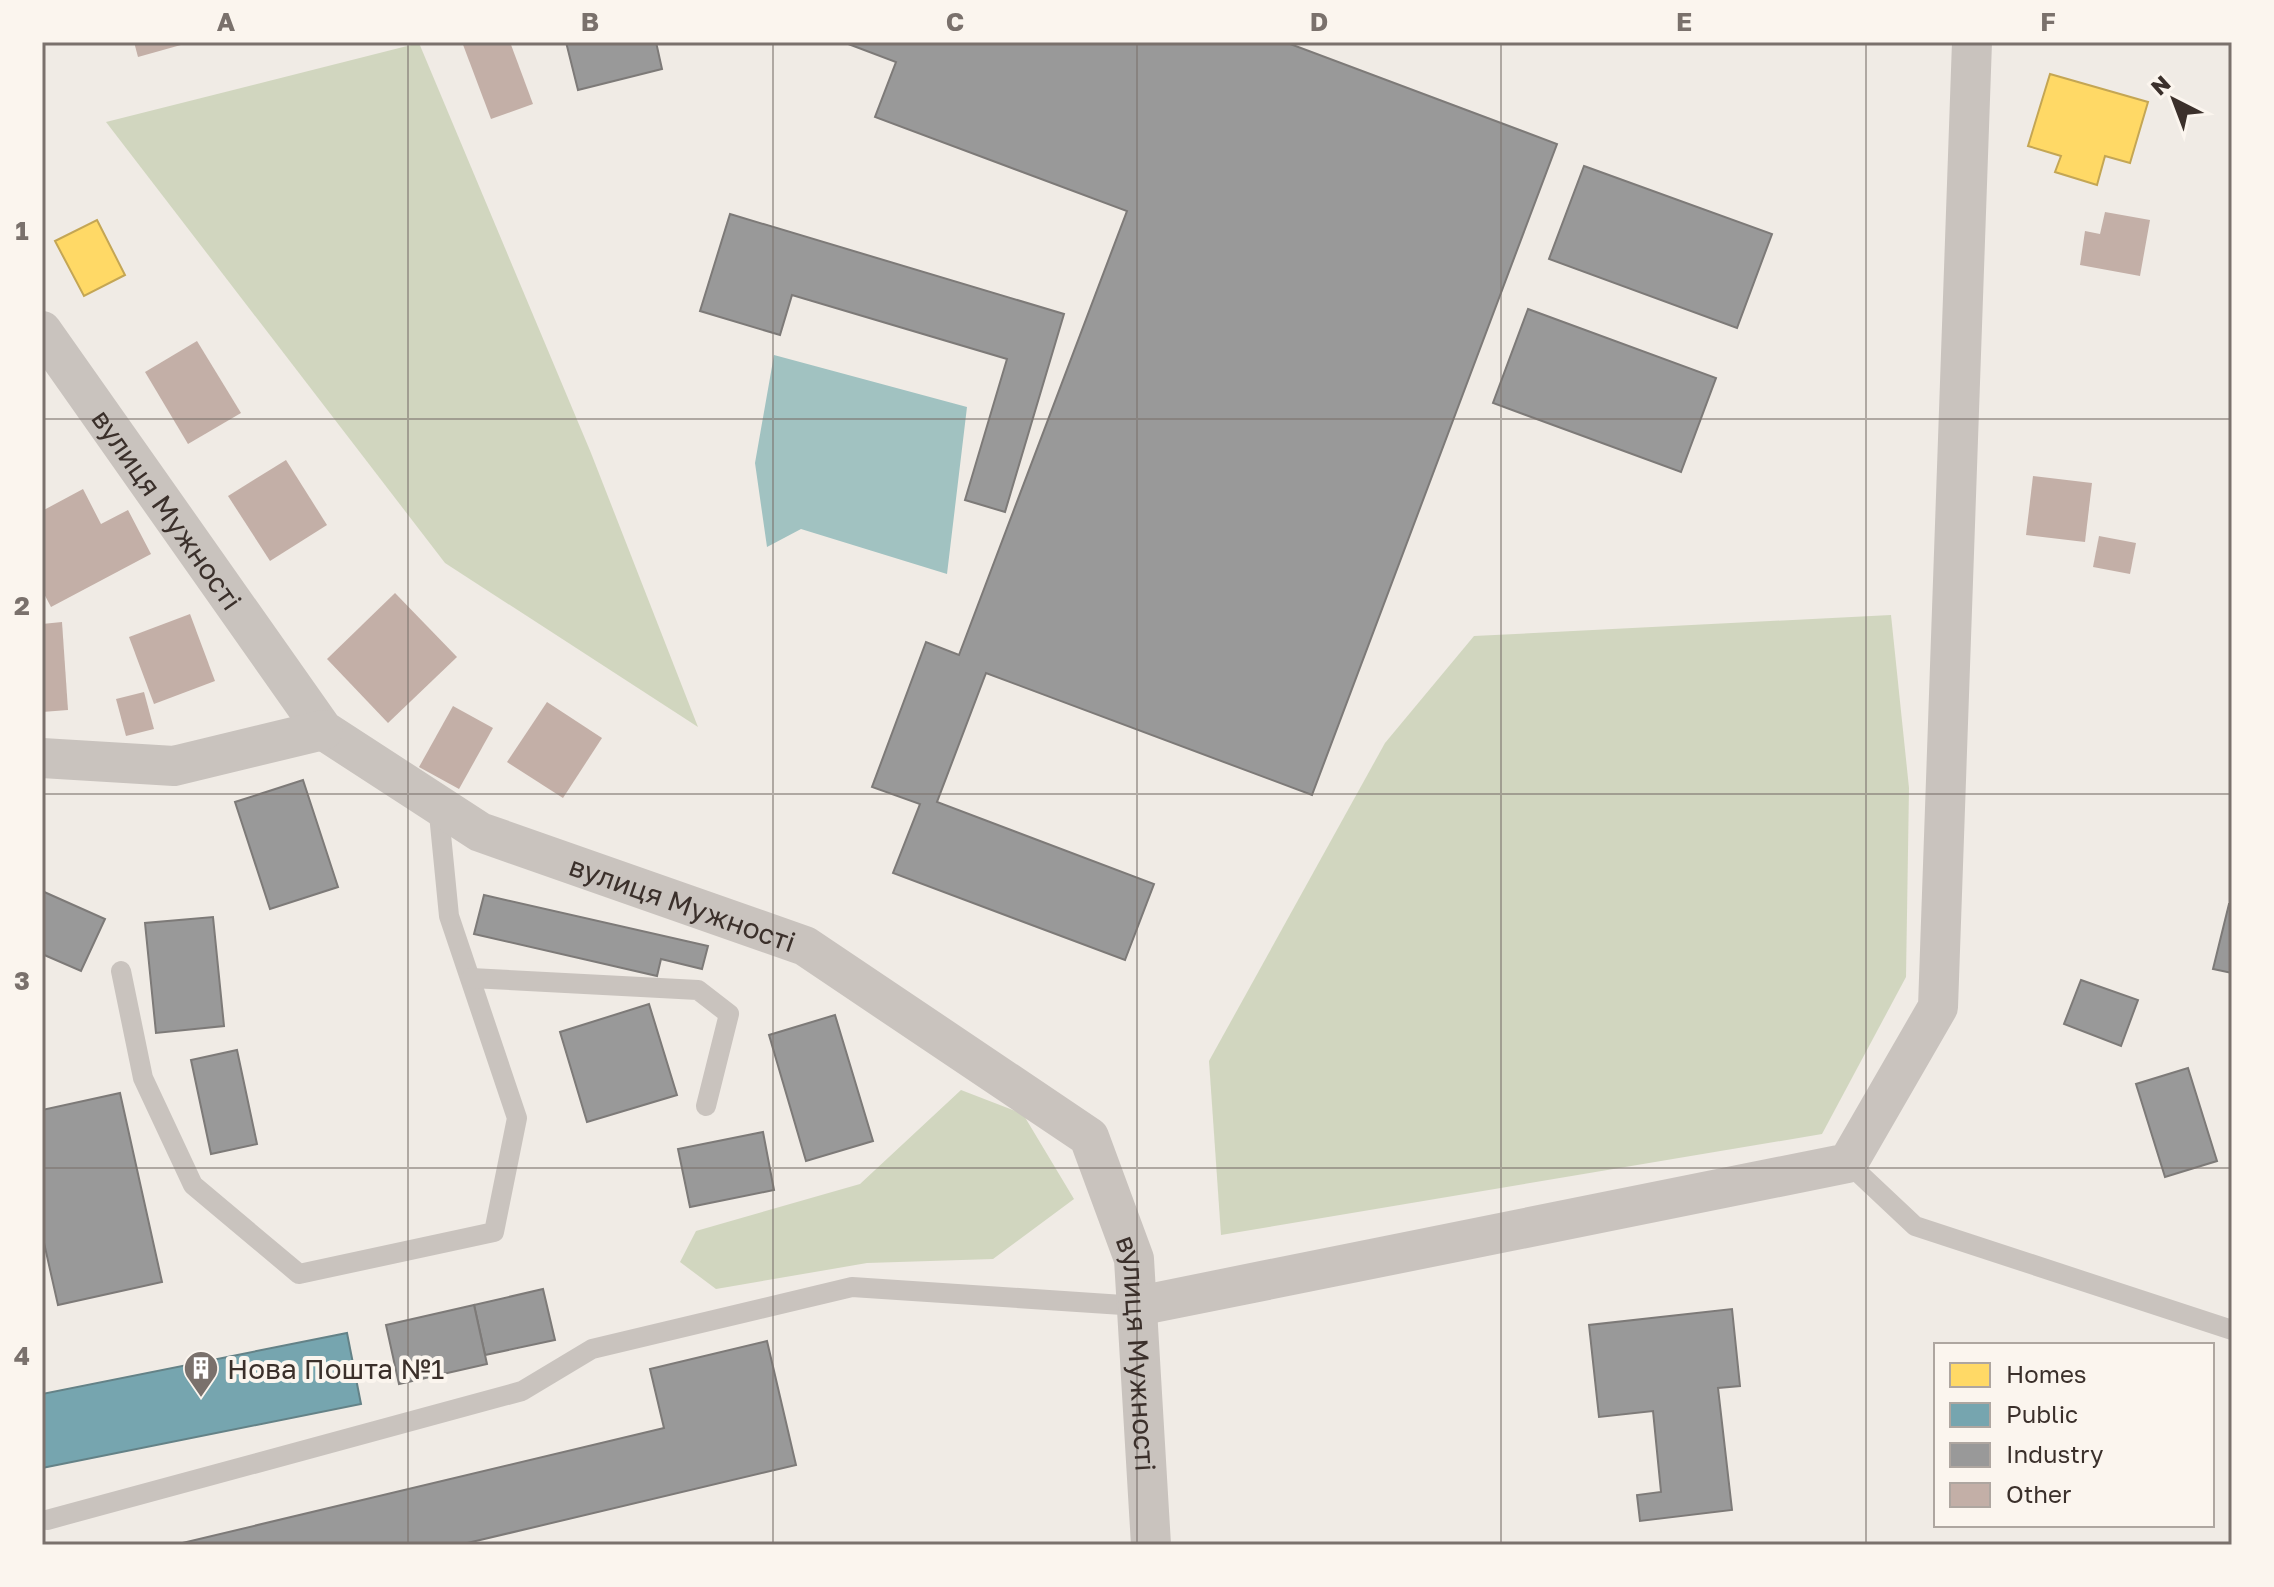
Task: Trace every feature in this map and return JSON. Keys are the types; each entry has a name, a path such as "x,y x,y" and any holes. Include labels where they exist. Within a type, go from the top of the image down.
{"street":[{"path":"1138,1306 1848,1163 1938,1007 1972,42"},
{"name":"вулиця Мужності","path":"42,331 323,730 480,832 805,946 1089,1137 1134,1259 1151,1545"},
{"path":"42,758 174,766 323,730"}],"lane":[{"path":"121,971 143,1078 193,1185 299,1274 494,1232 517,1118 449,916 438,804"},
{"path":"471,978 698,990 729,1014 706,1106"},
{"path":"1848,1163 1915,1226 2232,1330"},
{"path":"47,1520 522,1391 592,1349 852,1287 1138,1306"}],"green space":[{"path":"419,43 591,453 698,727 445,563 106,122"},
{"path":"1891,615 1909,788 1906,977 1822,1134 1221,1235 1209,1061 1385,743 1474,636"},
{"path":"961,1090 1023,1114 1074,1199 993,1259 867,1263 716,1289 680,1262 696,1231 860,1184"}],"water":[{"path":"774,355 967,407 947,574 801,529 767,547 755,463"}],"building: Homes":[{"path":"2050,74 2148,102 2130,163 2105,156 2097,185 2055,172 2061,156 2028,146"},
{"path":"97,220 125,275 84,296 55,241"}],"building: Public":[{"name":"Нова Пошта №1","path":"347,1333 361,1404 42,1468 42,1394"}],"building: Industry":[{"path":"566,42 656,42 662,69 578,90"},
{"path":"843,42 1285,42 1557,144 1312,795 986,673 937,802 1154,884 1125,960 893,873 920,804 872,787 926,642 959,655 1127,211 875,117 896,62"},
{"path":"1584,166 1772,234 1737,328 1549,259"},
{"path":"730,214 1064,314 1005,512 965,500 1007,359 792,295 780,335 700,311"},
{"path":"1528,309 1716,378 1681,472 1493,403"},
{"path":"303,780 338,887 270,909 235,802"},
{"path":"42,891 105,919 81,971 42,954"},
{"path":"484,895 708,946 702,969 661,959 657,976 474,934"},
{"path":"2229,904 2232,904 2232,973 2213,969"},
{"path":"213,917 224,1026 156,1033 145,923"},
{"path":"2081,980 2138,1000 2121,1046 2064,1024"},
{"path":"649,1004 677,1095 587,1122 560,1032"},
{"path":"835,1015 873,1141 806,1161 769,1035"},
{"path":"237,1050 257,1144 211,1154 191,1060"},
{"path":"2188,1068 2217,1161 2165,1177 2136,1084"},
{"path":"120,1093 162,1282 58,1305 42,1234 42,1110"},
{"path":"763,1132 774,1190 690,1207 678,1149"},
{"path":"543,1289 555,1340 485,1355 474,1305"},
{"path":"474,1305 487,1364 399,1384 386,1325"},
{"path":"1732,1309 1740,1386 1718,1388 1732,1510 1640,1521 1637,1495 1661,1492 1653,1411 1599,1417 1589,1325"},
{"path":"767,1341 796,1465 459,1545 174,1545 664,1428 650,1369"}],"building: Other":[{"path":"134,42 188,42 188,43 138,57"},
{"path":"462,42 510,42 533,104 491,119"},
{"path":"2105,212 2150,220 2140,276 2080,265 2085,231 2100,234"},
{"path":"197,341 241,413 188,444 145,372"},
{"path":"286,460 327,525 270,561 228,496"},
{"path":"2033,476 2092,483 2085,542 2026,535"},
{"path":"83,489 101,524 128,510 151,554 51,607 42,590 42,511"},
{"path":"2099,536 2136,543 2130,574 2093,567"},
{"path":"395,593 457,657 388,723 327,659"},
{"path":"190,614 215,681 154,704 129,637"},
{"path":"62,622 68,710 42,712 42,624"},
{"path":"144,692 154,729 126,736 116,699"},
{"path":"547,702 602,738 563,798 507,762"},
{"path":"453,706 493,728 459,789 419,767"}],"place":[{"name":"Нова Пошта №1","path":"201,1399"}]}
